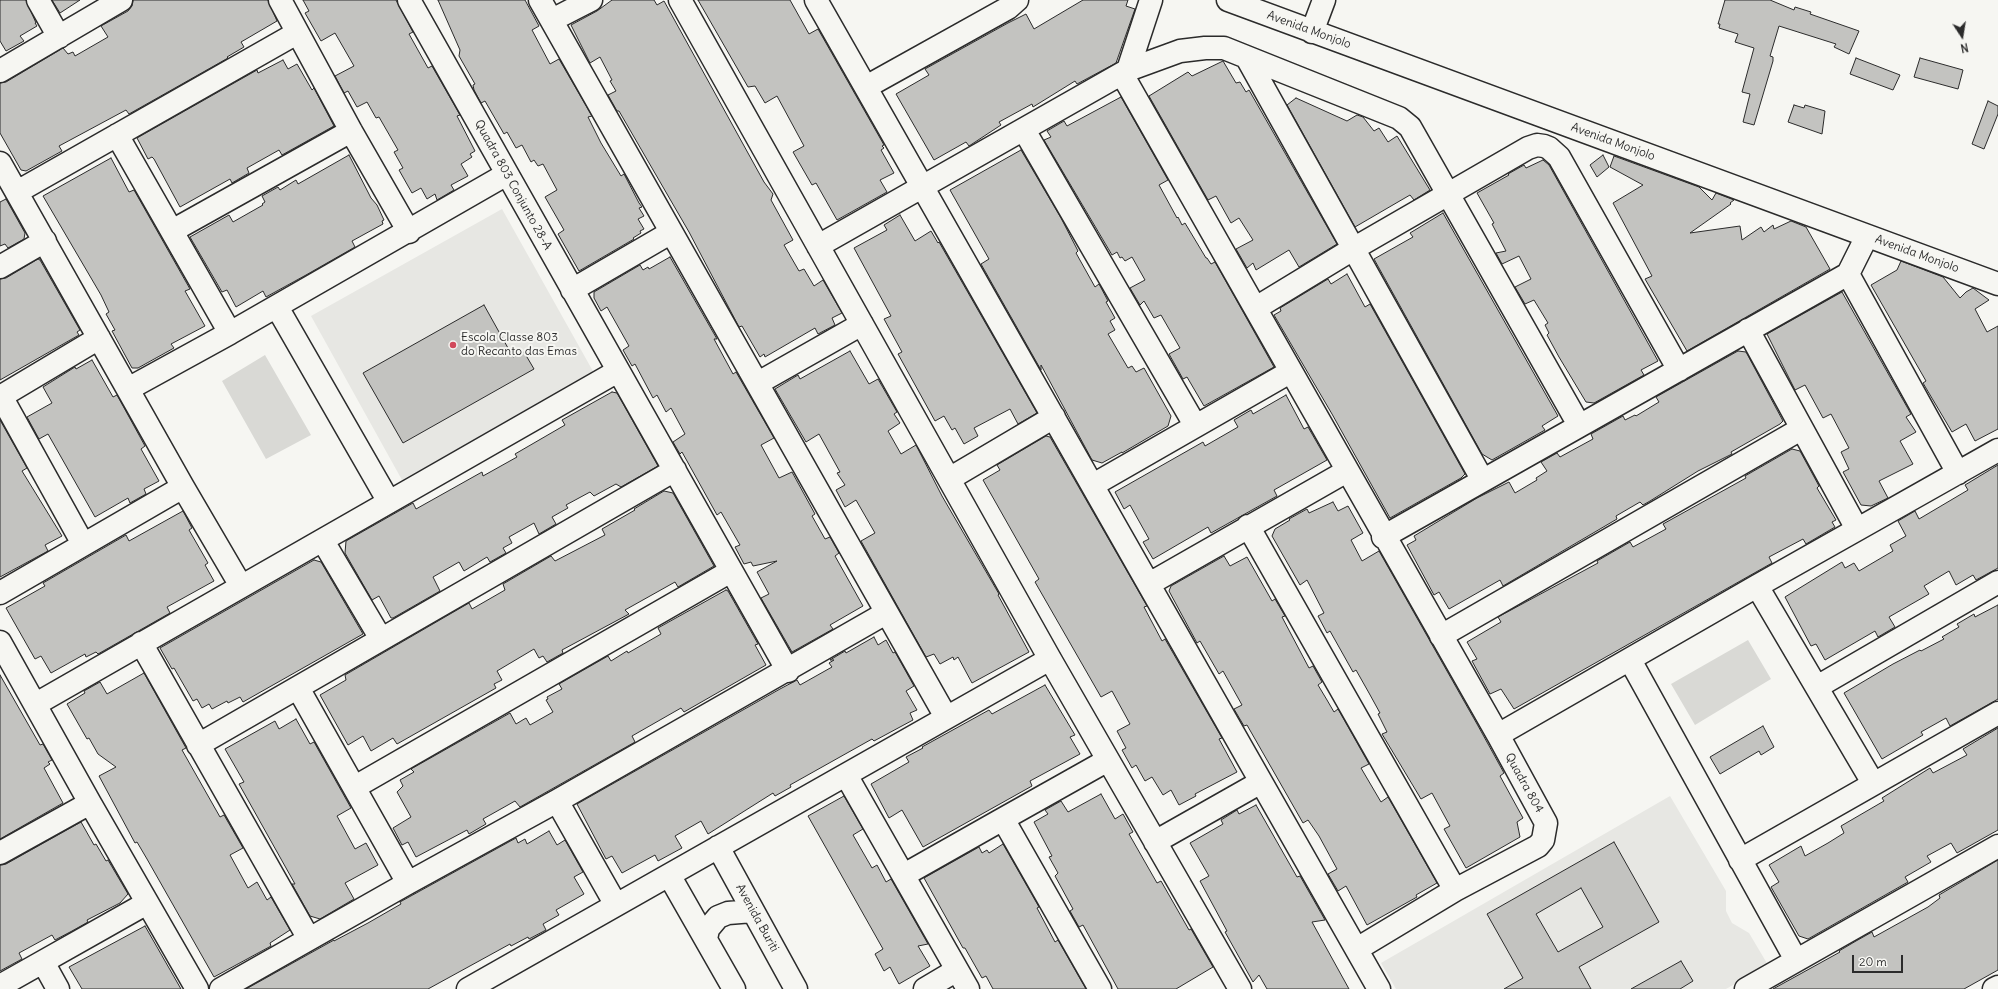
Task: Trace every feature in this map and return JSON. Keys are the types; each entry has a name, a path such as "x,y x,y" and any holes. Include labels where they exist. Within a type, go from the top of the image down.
{"street":[{"path":"38,0 59,37"},
{"path":"0,71 121,0"},
{"path":"280,0 351,131 409,232"},
{"name":"Quadra 803 Conjunto 28-A","path":"409,0 788,671"},
{"path":"540,0 670,233 758,383 886,613 946,717"},
{"path":"552,20 591,0"},
{"path":"680,0 1050,659 1155,842 1231,986"},
{"path":"816,0 1379,989"},
{"path":"866,87 1008,8 1017,0"},
{"path":"1125,72 1152,0"},
{"name":"Avenida Monjolo","path":"1228,0 1998,284"},
{"path":"1312,32 1324,0"},
{"path":"17,192 297,33"},
{"path":"818,246 923,188 1125,72 1180,51 1204,48 1224,48 1399,118 1410,127 1418,138 1580,425"},
{"path":"1247,58 1482,479"},
{"name":"Quadra 804","path":"1125,72 1290,372 1498,735 1546,822 1545,832 1538,846 1455,890 1357,949"},
{"path":"1024,130 1195,426"},
{"path":"172,231 351,131"},
{"path":"117,135 230,333"},
{"path":"1256,308 1353,248 1528,148 1537,146 1549,148 1559,157 1679,370"},
{"path":"0,163 183,488 241,586"},
{"path":"128,389 277,307 507,174"},
{"path":"572,290 670,233"},
{"path":"1384,537 1482,479 1848,274 1867,236"},
{"path":"0,267 45,242"},
{"path":"1848,274 1958,473"},
{"path":"277,307 389,502"},
{"path":"758,383 862,324"},
{"path":"1748,330 1857,530"},
{"path":"83,544 1,396 99,338"},
{"path":"36,704 618,371"},
{"path":"1093,485 1290,372"},
{"path":"949,479 1054,416"},
{"path":"1441,636 1801,429"},
{"path":"1498,735 1998,450"},
{"path":"198,745 675,470"},
{"path":"1149,584 1248,526 1347,471"},
{"path":"0,593 183,488"},
{"path":"1248,526 1455,890"},
{"path":"322,541 381,639"},
{"path":"354,787 731,571"},
{"path":"1817,688 1998,582"},
{"path":"1757,586 1873,783"},
{"path":"221,989 788,671 886,613"},
{"path":"0,642 90,803 197,989"},
{"path":"141,644 309,939"},
{"path":"468,989 1050,659"},
{"path":"1630,660 1796,960"},
{"path":"298,688 408,883"},
{"path":"1740,860 1873,783 1998,714"},
{"path":"904,874 1108,760"},
{"path":"846,775 904,874 968,989"},
{"path":"1155,842 1261,782"},
{"path":"557,801 616,905"},
{"path":"0,853 90,803"},
{"path":"1003,819 1100,989"},
{"path":"1746,989 1998,846"},
{"name":"Avenida Buriti","path":"718,847 796,989"},
{"path":"669,875 734,989"},
{"path":"0,986 147,903"},
{"path":"706,939 708,929 718,917 728,913 753,911"},
{"path":"43,962 58,989"},
{"path":"926,989 958,970"},
{"path":"1994,989 1998,987"}],"shaded area":[{"name":"Escola Classe 803 do Recanto das Emas","path":"502,209 594,373 402,480 311,316"},
{"path":"265,355 311,435 266,459 222,381"},
{"path":"1748,640 1771,679 1695,725 1671,684"},
{"path":"1670,796 1726,891 1726,911 1732,923 1749,933 1768,965 1726,989 1396,989 1381,963"}],"building":[{"path":"0,0 26,0 37,26 20,36 24,41 6,51 0,41"},
{"path":"52,0 80,0 60,13"},
{"path":"133,0 268,0 277,21 241,42 244,47 227,57 228,58 129,114 126,110 59,146 62,151 26,171 21,170 0,133 0,83 6,82 63,48 68,54 73,52 75,56 108,37 101,26 128,11 132,6"},
{"path":"303,0 396,0 413,32 409,34 428,68 432,66 460,115 457,116 475,151 470,154 472,157 461,164 468,176 451,185 454,190 437,200 435,194 427,199 421,188 412,193 399,170 403,168 394,152 398,150 379,117 376,118 367,102 357,107 348,91 344,93 335,76 354,66 335,33 321,41 305,13 309,11"},
{"path":"438,0 525,0 539,26 532,30 550,64 559,59 592,116 588,117 601,143 621,176 624,174 642,207 639,208 644,216 638,219 644,229 633,238 634,239 579,271 558,234 564,230 545,197 557,190 543,164 538,166 534,160 531,162 522,145 516,148 507,132 504,134 485,101 481,103 474,90 473,85 475,84 459,56 460,50"},
{"path":"612,0 654,0 657,5 664,1 764,182 773,194 771,200 793,240 784,245 799,271 804,269 814,286 823,280 842,313 832,318 835,325 818,334 815,328 765,357 764,354 760,357 742,326 739,327 689,232 619,111 617,111 608,95 616,91 600,57 590,63 571,25 597,11"},
{"path":"698,0 790,0 809,34 818,29 884,145 882,146 884,148 881,150 894,173 880,180 887,192 837,220 816,183 812,185 793,152 804,146 777,96 765,103 755,86 748,87"},
{"path":"1083,0 1128,0 1126,6 1135,9 1116,63 1077,84 1075,81 1033,107 1032,104 999,122 1001,125 969,146 966,142 934,160 896,94 929,75 925,69 1008,23 1026,14 1034,29"},
{"path":"1725,0 1770,0 1794,10 1795,7 1811,12 1810,14 1859,31 1849,54 1834,47 1836,44 1779,26 1770,56 1773,57 1773,61 1754,125 1743,122 1750,94 1742,92 1754,48 1735,42 1738,34 1719,28 1720,24 1718,24"},
{"path":"1856,58 1900,75 1893,90 1850,74"},
{"path":"1920,58 1963,70 1958,89 1914,77"},
{"path":"283,60 288,69 297,64 312,90 314,88 334,126 282,155 279,150 247,168 249,173 232,183 230,179 180,207 154,159 152,157 148,159 137,138 257,70 258,73"},
{"path":"1223,61 1236,83 1240,82 1246,92 1249,90 1337,244 1299,267 1289,250 1256,270 1253,263 1247,268 1236,249 1253,240 1239,218 1231,223 1216,196 1208,200 1149,96 1188,72 1192,76"},
{"path":"1121,97 1168,180 1159,185 1177,218 1178,217 1182,225 1185,223 1211,264 1215,262 1274,367 1204,406 1187,377 1183,379 1169,354 1180,348 1161,315 1154,318 1144,301 1140,305 1130,288 1145,280 1132,257 1125,261 1122,257 1120,258 1117,252 1112,255 1044,140 1051,137 1047,131 1064,121 1067,126"},
{"path":"1296,98 1347,121 1357,115 1363,117 1374,131 1379,128 1388,142 1397,136 1430,190 1414,200 1410,195 1355,227 1287,105"},
{"path":"1988,101 1998,106 1998,114 1984,149 1972,144"},
{"path":"1794,105 1804,108 1805,105 1825,111 1822,134 1788,122"},
{"path":"1021,150 1061,218 1078,251 1076,253 1095,287 1099,284 1108,301 1106,302 1115,318 1110,321 1115,330 1108,334 1128,368 1132,366 1136,372 1144,368 1171,416 1168,426 1102,463 1092,460 1041,365 1041,370 981,264 989,259 950,190"},
{"path":"349,155 371,198 377,205 384,220 382,221 383,224 352,241 355,247 306,275 266,297 263,291 236,307 227,290 222,292 190,237 229,215 233,222 263,205 262,204 265,202 262,196 278,187 280,190 296,180 298,184"},
{"path":"1603,155 1609,167 1597,177 1590,165"},
{"path":"1614,156 1699,187 1712,200 1716,193 1734,200 1730,203 1731,204 1690,233 1740,226 1742,240 1761,227 1764,232 1773,225 1774,229 1791,221 1806,227 1830,269 1687,351 1645,279 1652,276 1613,203 1643,185 1610,167"},
{"path":"111,158 129,192 134,190 190,289 185,291 205,326 171,344 174,348 138,368 132,368 112,331 115,330 106,314 109,312 101,295 43,196"},
{"path":"1543,160 1549,165 1658,361 1641,370 1644,375 1594,403 1586,402 1559,357 1547,335 1549,333 1545,325 1548,323 1534,300 1525,304 1515,287 1531,279 1519,256 1502,264 1496,253 1506,251 1492,224 1494,223 1477,193 1524,165 1526,168"},
{"path":"6,199 25,233 24,239 8,248 5,244 0,246 0,202"},
{"path":"1443,213 1558,416 1542,426 1545,430 1492,460 1482,454 1374,259 1413,237 1410,233"},
{"path":"900,215 915,241 931,231 938,243 939,242 1037,413 1018,424 1010,409 974,428 978,436 964,444 955,428 952,430 944,416 935,421 898,354 902,352 884,319 891,316 854,248 887,230 884,225"},
{"path":"670,257 717,339 714,339 733,374 736,372 774,438 761,445 779,478 792,472 815,514 812,516 825,539 830,537 839,553 835,556 863,606 830,625 833,629 792,652 761,598 769,594 757,572 777,561 753,566 751,562 744,564 735,547 740,545 721,512 717,515 682,452 680,454 673,442 685,434 671,408 666,412 657,395 653,398 635,364 632,366 623,350 629,346 607,307 601,311 594,298 594,292 640,265 643,270 648,267 649,269"},
{"path":"38,259 40,260 80,330 77,332 79,335 0,380 0,279 6,278"},
{"path":"1901,261 1943,277 1960,298 1973,288 1989,300 1975,309 1987,332 1998,326 1998,429 1975,441 1966,424 1952,432 1923,383 1926,381 1871,285 1897,270"},
{"path":"1347,274 1365,307 1370,304 1465,474 1461,478 1390,518 1332,414 1274,315 1281,311 1280,308 1328,279 1331,284"},
{"path":"1842,292 1911,414 1906,417 1916,432 1900,441 1913,464 1879,481 1888,498 1871,506 1861,505 1843,472 1849,469 1841,452 1849,448 1831,414 1823,418 1805,385 1795,390 1767,334"},
{"path":"484,305 513,357 524,352 534,369 403,443 363,373"},
{"path":"850,351 869,384 878,379 897,412 894,414 900,423 888,431 901,454 916,445 942,496 999,594 998,595 1029,652 972,683 958,657 954,660 953,657 940,664 934,654 926,657 861,541 875,533 856,500 845,507 836,490 845,485 837,473 840,472 819,434 806,442 775,389 798,375 800,379"},
{"path":"1738,351 1746,352 1783,421 1780,424 1731,452 1732,454 1698,471 1643,505 1640,502 1616,516 1617,519 1503,586 1500,580 1449,609 1439,592 1434,595 1407,545 1416,540 1414,536 1477,498 1509,482 1515,493 1537,480 1536,478 1547,471 1541,462 1557,453 1560,457 1593,439 1591,434 1623,416 1625,420 1635,415 1636,416 1659,402 1656,397"},
{"path":"92,360 113,397 117,395 145,446 141,449 159,481 144,489 146,494 130,503 128,498 95,517 48,434 39,439 27,417 52,403 43,387 75,367 76,369"},
{"path":"612,392 617,393 658,466 621,487 616,484 594,496 590,492 566,505 568,508 552,517 556,524 539,534 534,523 509,537 512,543 503,548 506,553 490,562 487,557 464,571 459,562 433,577 440,591 393,618 391,618 379,596 372,600 345,553 346,541 413,503 416,509 482,472 483,476 517,457 515,454 565,425 562,420"},
{"path":"1286,395 1304,429 1308,427 1327,460 1274,490 1277,496 1211,533 1208,527 1153,559 1143,542 1149,539 1130,505 1124,509 1115,492 1203,442 1205,446 1238,427 1234,420 1251,410 1253,414"},
{"path":"0,420 27,468 22,471 62,536 45,545 48,551 0,577"},
{"path":"1046,436 1050,437 1147,606 1144,607 1162,641 1165,639 1222,738 1219,739 1237,772 1195,794 1196,796 1179,805 1171,790 1163,795 1152,777 1145,781 1136,765 1132,768 1122,750 1126,748 1117,731 1130,724 1112,691 1101,697 1035,582 1039,579 983,480 1000,470 997,465"},
{"path":"1792,449 1800,451 1819,486 1817,488 1836,520 1832,522 1835,527 1806,544 1803,539 1769,557 1772,563 1514,709 1501,689 1490,694 1472,661 1477,659 1467,642 1501,622 1498,617 1598,563 1597,561 1630,542 1633,547 1666,529 1663,524 1746,478 1745,476"},
{"path":"1998,465 1998,568 1976,580 1973,575 1956,585 1949,571 1924,586 1929,594 1889,617 1895,627 1878,637 1875,631 1825,660 1816,644 1811,646 1785,597 1842,562 1845,568 1854,563 1859,571 1893,551 1890,545 1906,536 1898,521 1915,511 1919,519 1968,490 1965,485"},
{"path":"664,491 673,493 714,566 678,587 675,582 625,610 629,614 562,650 563,653 547,662 543,656 539,658 534,649 497,671 502,680 494,684 496,688 397,744 393,738 371,751 363,736 348,745 320,695 346,680 345,675 469,603 472,609 505,590 503,584 551,556 555,561 605,535 602,529"},
{"path":"1333,502 1338,511 1348,506 1363,533 1351,540 1362,561 1379,551 1504,773 1500,776 1523,818 1517,822 1520,837 1466,868 1444,829 1450,826 1432,793 1421,799 1382,734 1387,732 1378,714 1380,713 1369,693 1356,670 1353,672 1330,631 1327,633 1318,616 1324,613 1307,580 1300,585 1272,536 1275,529 1290,520 1289,519 1307,509 1309,513"},
{"path":"183,511 192,528 189,530 208,563 205,565 214,581 167,607 170,613 98,654 96,652 86,657 85,654 51,673 41,656 35,659 6,608 45,586 43,583 126,535 129,541"},
{"path":"1224,556 1230,566 1247,557 1272,601 1275,599 1285,616 1282,617 1309,668 1313,666 1322,682 1318,685 1334,712 1338,709 1369,764 1361,768 1381,802 1388,797 1437,883 1416,895 1417,897 1367,925 1346,886 1338,891 1328,874 1337,869 1319,836 1308,820 1303,823 1247,725 1244,726 1234,709 1242,705 1223,671 1219,674 1200,641 1197,643 1169,591 1171,586"},
{"path":"314,560 321,562 363,634 243,702 240,697 228,703 227,701 212,709 209,704 202,708 197,699 193,701 174,668 172,669 160,648"},
{"path":"726,590 728,591 758,644 755,645 766,665 684,712 681,708 632,736 635,742 520,807 515,801 483,819 486,824 469,834 467,830 416,857 408,842 402,845 393,828 411,817 397,792 403,786 400,780 414,772 411,769 510,713 516,724 526,718 530,725 553,712 546,700 548,699 547,697 562,689 559,684 608,656 611,661 627,651 628,653 661,634 658,628"},
{"path":"1998,605 1998,699 1950,726 1946,718 1921,732 1923,735 1882,759 1844,693 1893,664 1944,639 1942,637 1959,627 1957,624 1974,614 1975,617"},
{"path":"874,637 878,645 886,640 893,653 895,652 914,686 906,691 917,710 910,713 913,720 874,741 872,739 790,785 791,787 775,796 773,793 708,834 701,821 675,836 682,848 658,861 655,855 622,873 612,856 606,859 577,804 780,689 797,680 800,685 832,667 829,663 834,660 830,660 845,651 846,653"},
{"path":"144,673 186,748 182,750 220,817 224,815 243,848 230,855 248,888 257,882 267,900 271,897 290,930 270,943 271,946 214,977 137,842 135,843 99,776 116,767 98,754 89,738 87,739 67,704 85,693 84,691 100,682 107,694"},
{"path":"0,675 40,745 43,744 52,760 48,762 50,764 44,768 63,803 0,839"},
{"path":"1045,685 1075,735 1070,737 1080,754 1030,781 1032,786 923,847 902,810 889,818 871,784 909,762 906,757 923,748 922,747 989,710 992,714"},
{"path":"296,719 310,744 314,742 351,808 337,816 355,849 366,843 378,865 345,883 354,899 320,919 310,916 292,884 295,884 239,784 244,782 225,749 275,721 279,729"},
{"path":"1763,726 1774,747 1761,755 1759,751 1720,774 1710,757"},
{"path":"1998,728 1998,830 1957,853 1951,843 1927,856 1931,862 1905,877 1908,882 1808,939 1799,936 1771,887 1779,882 1769,865 1801,846 1805,856 1828,843 1844,833 1841,826 1884,801 1882,798 1930,768 1933,773 1967,755 1963,749"},
{"path":"1101,794 1115,819 1123,814 1133,832 1129,834 1157,883 1161,881 1189,930 1191,929 1213,967 1176,989 1118,989 1083,925 1079,927 1070,911 1073,909 1055,876 1058,873 1049,857 1052,856 1034,822 1048,814 1045,810 1061,801 1068,812"},
{"path":"844,796 863,829 853,835 872,868 877,865 886,882 891,879 928,944 918,946 930,966 899,984 890,967 884,971 875,954 883,949 808,816"},
{"path":"1256,805 1297,877 1300,876 1325,920 1312,922 1349,989 1267,989 1259,975 1253,982 1225,932 1227,931 1200,881 1209,876 1190,843 1223,824 1221,820 1237,810 1239,814"},
{"path":"81,822 94,845 96,844 106,861 108,860 128,894 120,903 87,920 88,922 72,931 55,940 52,935 19,953 22,959 0,971 0,865 6,864"},
{"path":"549,831 557,845 565,840 583,872 574,877 584,894 556,910 559,915 543,924 546,930 529,939 528,937 511,946 510,944 428,989 246,989 334,940 368,923 401,904 400,902 516,838 518,843 525,839 527,844"},
{"path":"1614,842 1659,922 1579,967 1591,989 1504,989 1523,978 1487,914","holes":["1581,888 1603,927 1558,952 1536,914"]},
{"path":"1003,844 1039,907 1037,908 1055,942 1058,940 1086,989 993,989 986,976 982,978 965,948 963,948 924,878 979,847 982,853 987,850 989,853"},
{"path":"1998,860 1998,970 1964,989 1773,989 1840,952 1839,951 1872,932 1874,937 1928,907 1940,898 1939,895"},
{"path":"145,926 181,989 82,989 69,967"},
{"path":"1681,961 1693,981 1680,989 1631,989"}],"place":[{"name":"Escola Classe 803 do Recanto das Emas","path":"453,345"}]}
